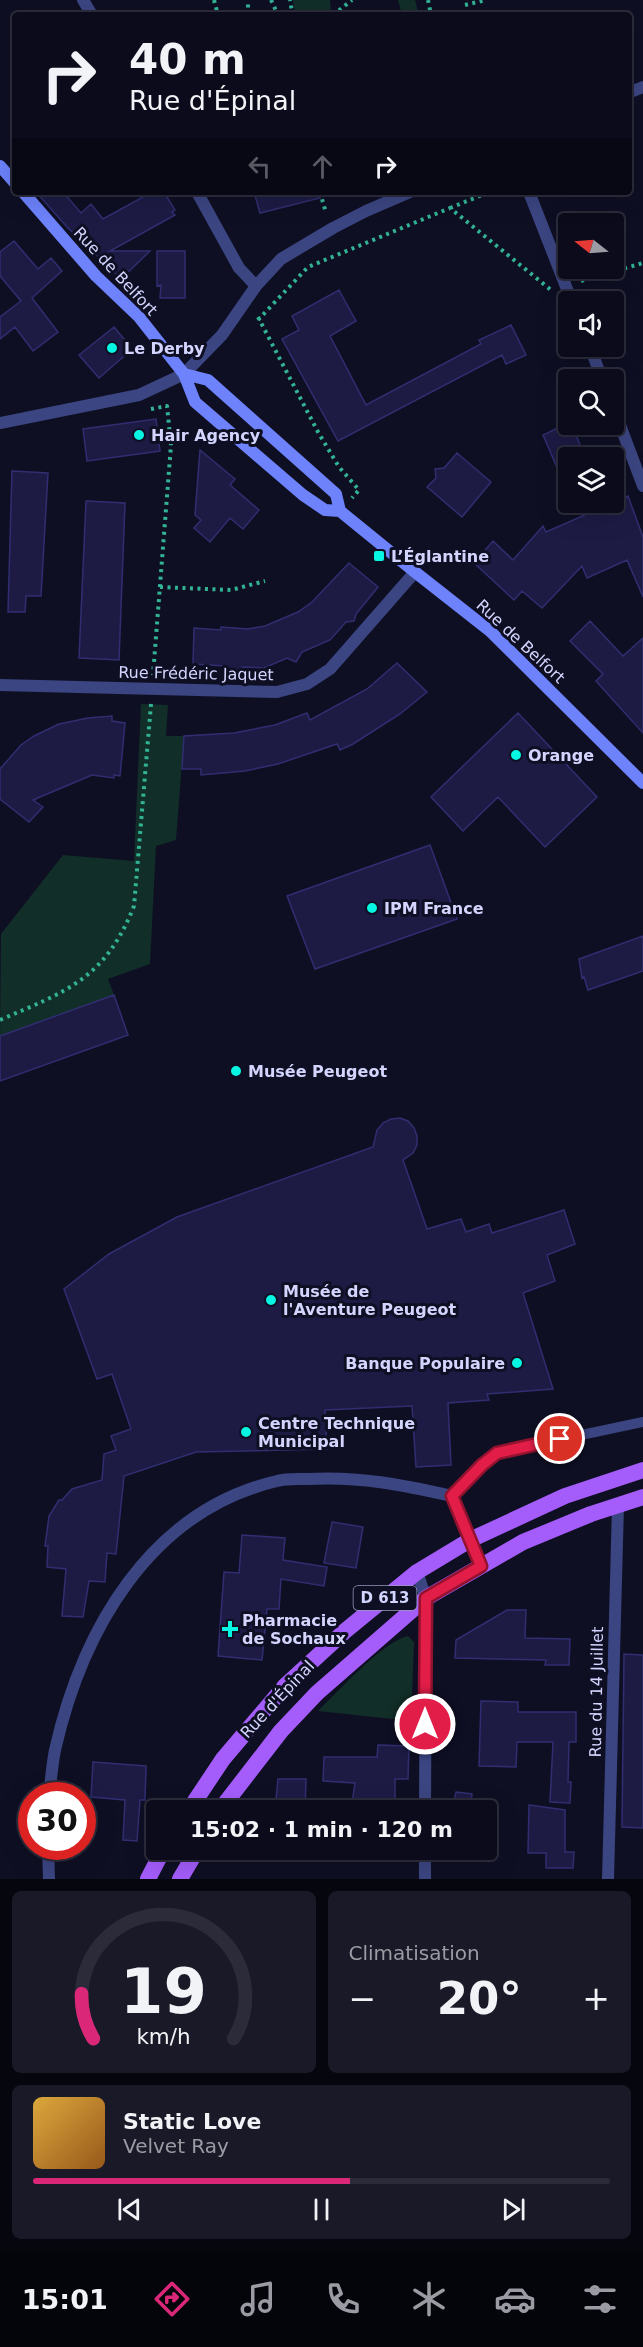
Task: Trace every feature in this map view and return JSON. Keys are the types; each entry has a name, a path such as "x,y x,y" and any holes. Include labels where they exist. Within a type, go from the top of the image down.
{"main road":[{"path":"0,166 12,180"},
{"name":"Rue de Belfort","path":"25,195 96,276 139,317 184,374 195,402 303,495 325,510 340,511 490,631 643,783"},
{"path":"184,374 208,380 336,494 340,511"},
{"name":"Rue d'Épinal","path":"196,1800 223,1759 285,1686 345,1631 417,1572 470,1540 565,1496 643,1470"},
{"name":"Rue d'Épinal","path":"227,1800 281,1731 317,1693 426,1598 523,1542 643,1497"},
{"path":"148,1879 158,1860"},
{"path":"180,1879 191,1860"}],"street":[{"path":"198,195 239,268 256,286"},
{"path":"0,423 139,396 184,374 222,335 256,286 281,259 333,228 403,195"},
{"path":"530,195 568,291"},
{"path":"624,435 643,486"},
{"name":"Rue Frédéric Jaquet","path":"0,686 277,692 307,684 330,669 415,572"},
{"path":"52,1782 55,1751 74,1685 107,1612 129,1579 161,1542 196,1517 243,1491 279,1480 336,1477 388,1482 452,1496 481,1566"},
{"name":"Rue du 14 Juillet","path":"608,1879 618,1505"},
{"path":"417,1572 426,1598 425,1800"},
{"path":"48,1860 49,1879"},
{"path":"424,1860 425,1879"}],"lane":[{"path":"452,1496 497,1453 643,1422"}],"path":[{"path":"337,12 352,0"},
{"path":"465,5 486,0"},
{"path":"321,195 333,228"},
{"path":"258,320 308,267 479,195"},
{"path":"450,208 549,291 643,263"},
{"path":"256,286 258,320 318,432 339,467 359,490 340,511"},
{"path":"0,1020 62,993 83,980 104,959 125,930 134,906 171,445 167,406 141,411 139,396"},
{"path":"160,587 231,590 265,581"}],"green space":[{"path":"293,0 330,0 331,12 295,12"},
{"path":"398,0 415,0 418,12 401,12"},
{"path":"141,704 168,705 166,736 184,736 176,840 156,846 150,964 108,979 114,995 0,1036 1,934 63,855 134,861"},
{"path":"408,1636 414,1642 411,1721 318,1711 373,1657 397,1640"}],"building":[{"path":"39,195 66,195 81,213 91,204 103,219 147,195 166,195 175,210 172,212 175,215 110,251 150,251 121,279 67,227"},
{"path":"255,195 320,195 320,198 260,213"},
{"path":"14,241 38,269 51,258 62,271 32,298 58,332 33,351 15,327 0,339 0,317 21,301 0,276 0,252"},
{"path":"157,251 185,251 185,298 160,298 161,285 157,286"},
{"path":"339,290 356,321 330,336 366,405 481,344 479,340 511,325 526,355 506,364 502,355 338,441 282,339 299,330 292,316"},
{"path":"114,327 129,345 129,352 99,378 79,355"},
{"path":"156,419 160,451 87,461 83,429"},
{"path":"558,428 558,435 576,435 581,447 558,447 558,470 543,435"},
{"path":"200,450 235,479 230,485 259,510 243,529 230,518 210,542 194,528 201,520 195,515"},
{"path":"457,453 491,482 462,517 427,487 436,478 435,469 444,468"},
{"path":"12,471 48,473 41,596 26,596 25,612 8,612"},
{"path":"628,496 643,537 643,597 627,560 587,578 582,566 542,608 522,591 514,600 474,563 493,541 513,560 543,526 546,532 589,513 624,513 624,498"},
{"path":"86,501 125,503 119,660 79,658"},
{"path":"349,563 378,587 356,614 354,621 346,622 330,640 302,652 296,662 287,658 264,668 243,667 232,673 227,666 193,664 194,628 221,630 221,627 248,629 265,626 298,612 312,602"},
{"path":"590,621 623,656 643,638 643,733 596,681 603,674 570,641"},
{"path":"397,663 427,692 400,714 353,744 340,750 337,744 278,764 245,771 201,775 201,769 182,769 184,736 234,733 275,725 307,713 310,720 367,689"},
{"name":"Orange","path":"518,713 597,797 545,847 498,797 463,831 431,797"},
{"path":"112,716 112,721 125,723 120,776 114,775 114,778 92,775 33,800 43,807 29,822 0,799 0,769 21,745 59,724"},
{"name":"IPM France","path":"430,845 457,919 315,969 287,896"},
{"path":"643,936 643,971 588,990 584,977 582,978 579,959"},
{"path":"114,995 128,1035 0,1081 0,1036"},
{"name":"Musée de l'Aventure Peugeot","path":"400,1118 408,1121 417,1136 417,1145 413,1153 403,1160 427,1229 461,1219 466,1232 489,1224 492,1233 564,1210 575,1244 547,1255 555,1281 523,1293 553,1389 487,1394 489,1400 448,1403 451,1465 416,1467 412,1406 325,1410 327,1449 196,1452 124,1476 116,1554 107,1553 105,1582 89,1581 83,1617 62,1616 66,1569 47,1567 48,1546 45,1546 49,1516 59,1500 62,1500 72,1489 102,1480 104,1454 116,1450 111,1436 131,1429 112,1374 97,1379 64,1289 109,1254 177,1217 373,1147 377,1130 383,1123"},
{"path":"332,1522 363,1527 356,1568 324,1563"},
{"path":"242,1535 285,1538 283,1560 327,1567 324,1586 281,1579 279,1609 267,1609 262,1660 218,1656 224,1572 239,1573"},
{"path":"507,1610 526,1610 525,1638 570,1639 569,1665 545,1665 546,1660 455,1658 456,1640"},
{"path":"624,1654 643,1655 643,1828 622,1827"},
{"path":"481,1701 518,1702 518,1712 576,1712 576,1742 569,1742 570,1803 550,1802 553,1742 517,1742 516,1767 479,1766"},
{"path":"378,1745 409,1746 408,1779 395,1779 395,1800 352,1800 355,1783 323,1781 324,1757 377,1757"},
{"path":"93,1762 146,1766 145,1800 140,1800 137,1841 123,1840 125,1800 96,1797 96,1782 92,1782"},
{"path":"278,1779 306,1779 305,1800 276,1800"},
{"path":"456,1792 472,1794 471,1800 454,1800"},
{"path":"529,1805 565,1810 565,1852 574,1852 573,1868 546,1868 546,1853 528,1853"}],"place":[{"name":"Le Derby","path":"112,348"},
{"name":"Hair Agency","path":"139,435"},
{"name":"L’Églantine","path":"379,556"},
{"name":"Orange","path":"516,755"},
{"name":"IPM France","path":"372,908"},
{"name":"Musée Peugeot","path":"236,1071"},
{"name":"Musée de l'Aventure Peugeot","path":"271,1300"},
{"name":"Banque Populaire","path":"517,1363"},
{"name":"Centre Technique Municipal","path":"246,1432"},
{"name":"Pharmacie de Sochaux","path":"230,1629"}],"route":[{"path":"425,1724 426,1598 481,1566 452,1496 497,1453 560,1439"}]}
